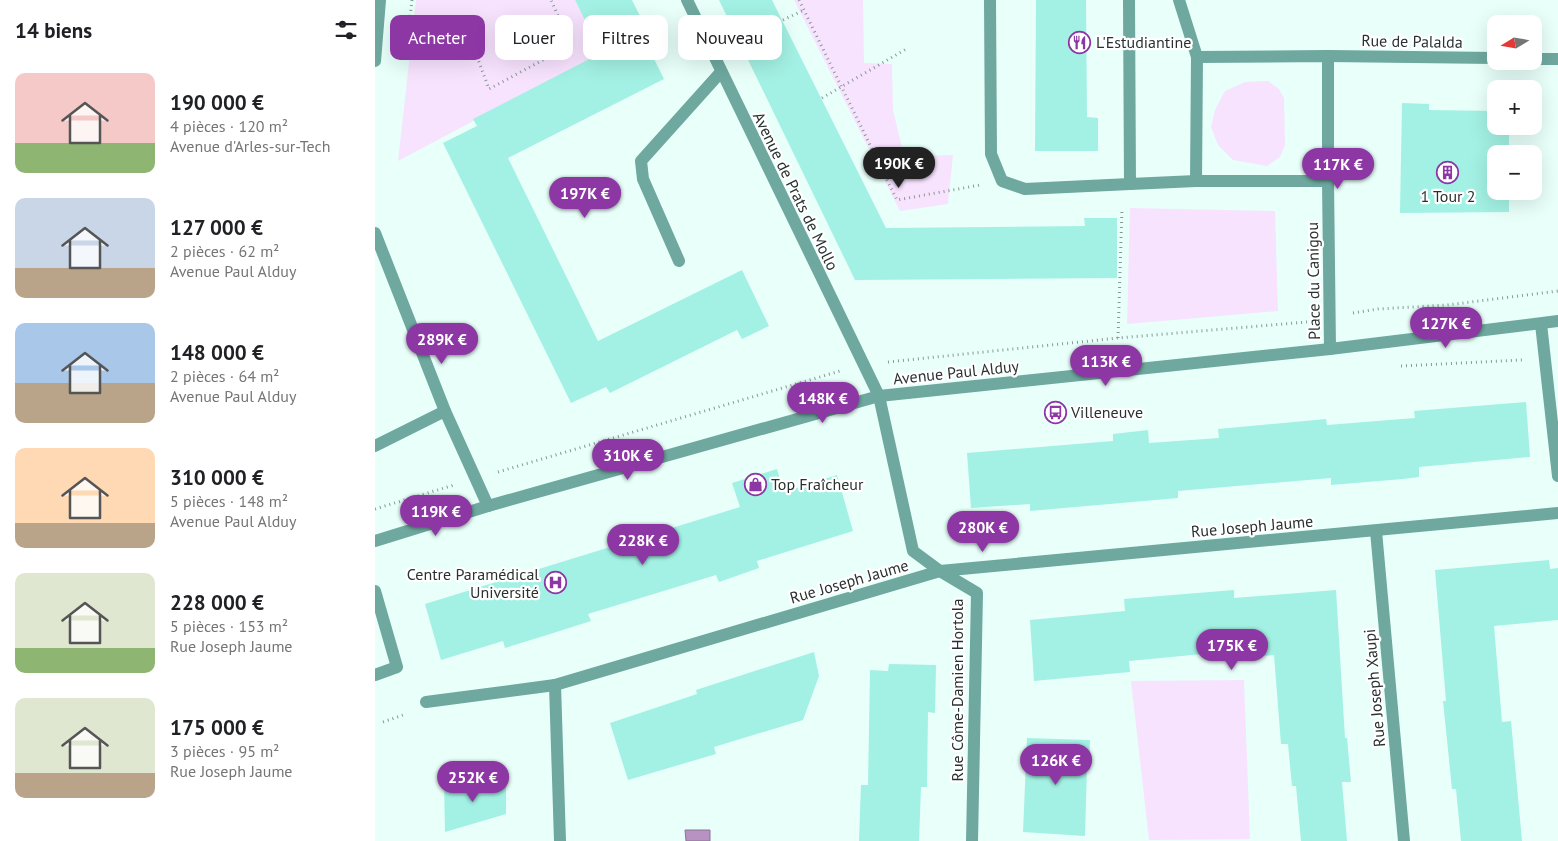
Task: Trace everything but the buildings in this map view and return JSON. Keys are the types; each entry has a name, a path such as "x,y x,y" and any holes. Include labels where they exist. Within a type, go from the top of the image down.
{"street":[{"name":"Avenue de Prats de Mollo","path":"687,0 720,72 879,396"},
{"path":"990,0 991,154 1002,181 1025,189 1196,180 1327,181"},
{"path":"1126,184 1129,0"},
{"path":"1179,0 1197,57 1196,180"},
{"path":"375,61 378,8"},
{"path":"1197,57 1328,56"},
{"name":"Rue de Palalda","path":"1328,56 1487,58"},
{"name":"Place du Canigou","path":"1328,56 1327,181 1330,349"},
{"path":"1543,59 1558,59"},
{"path":"679,261 643,179 641,161 720,72"},
{"path":"375,233 445,411 488,506"},
{"name":"Avenue Paul Alduy","path":"375,541 488,506 879,396 1330,349 1558,321"},
{"path":"1541,324 1558,476"},
{"name":"Rue Côme-Damien Hortola","path":"879,396 913,551 940,571 977,593 972,841"},
{"path":"375,446 445,411"},
{"name":"Rue Joseph Jaume","path":"426,702 555,685 940,571 1376,532 1558,513"},
{"name":"Rue Joseph Xaupi","path":"1376,532 1404,841"},
{"path":"375,591 397,666 375,675"},
{"path":"555,685 560,841"}],"path":[{"path":"412,0 409,25 447,31 473,46 489,89 571,45 551,0"},
{"path":"799,0 897,200 1002,181"},
{"path":"783,20 804,10"},
{"path":"822,98 909,48"},
{"path":"1118,338 1126,184"},
{"path":"1360,312 1447,305 1558,291"},
{"path":"375,509 864,365 1118,338 1293,325"},
{"path":"1396,366 1544,359"}],"shaded area":[{"path":"416,0 575,0 583,16 583,60 588,60 398,161 409,60 485,60 485,15 414,15"},
{"path":"794,0 863,0 864,63 892,64 893,110 904,156 953,155 948,204 900,211"},
{"path":"1268,81 1279,89 1284,98 1285,145 1280,157 1267,166 1233,160 1218,145 1211,127 1215,110 1225,91 1245,82"},
{"path":"1130,208 1275,211 1278,311 1127,324"},
{"path":"1244,680 1250,839 1149,840 1131,681"},
{"path":"685,830 710,830 710,841 686,841"}],"place":[{"name":"L'Estudiantine","path":"1080,42"},
{"name":"1 Tour 2","path":"1448,172"},
{"name":"Villeneuve","path":"1055,412"},
{"name":"Top Fraîcheur","path":"755,484"},
{"name":"Centre Paramédical Université","path":"555,583"}]}
